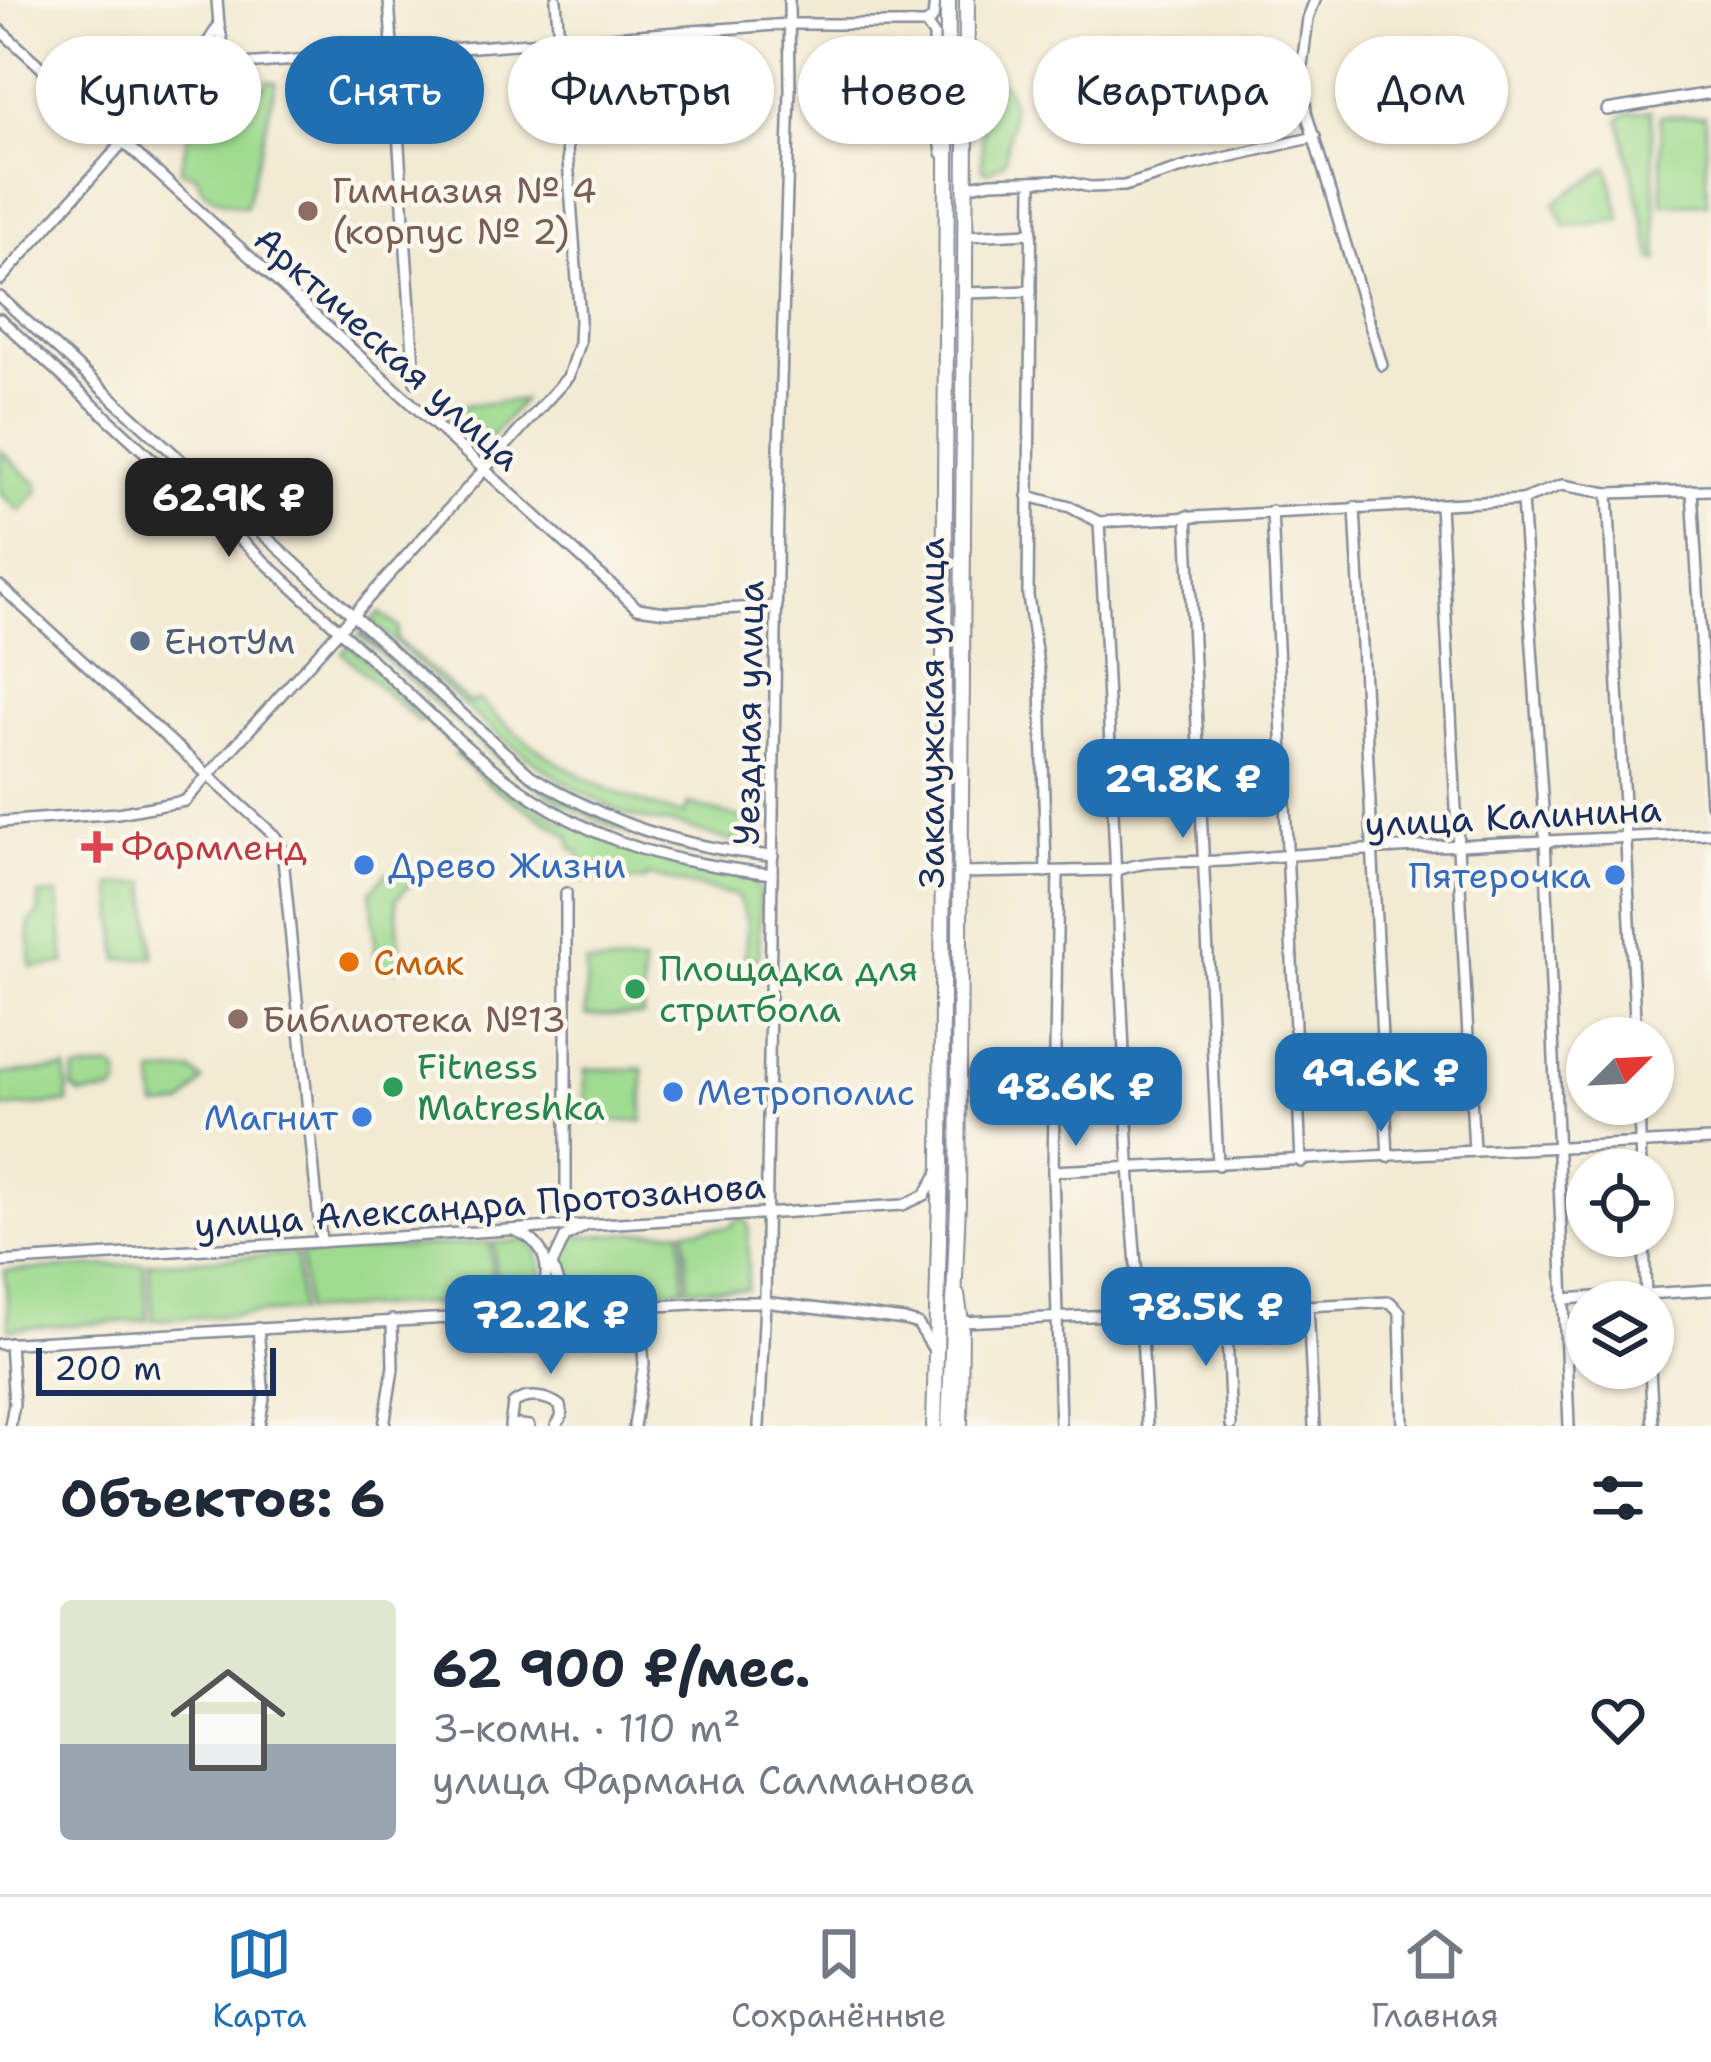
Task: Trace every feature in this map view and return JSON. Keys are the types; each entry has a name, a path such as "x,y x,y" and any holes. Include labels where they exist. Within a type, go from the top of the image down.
{"highway":[{"path":"934,1426 941,1162 948,0"},
{"name":"Закалужская улица","path":"949,1426 956,1276 968,0"}],"main road":[{"path":"956,1276 962,1322 961,1426"}],"street":[{"path":"218,0 222,36"},
{"name":"Арктическая улица","path":"388,0 391,36"},
{"path":"556,0 559,36"},
{"name":"Уездная улица","path":"759,1426 788,0"},
{"path":"605,36 789,24 926,24 933,18 935,0"},
{"path":"1315,0 1308,19 1301,88 1382,364"},
{"path":"926,24 934,35 938,136 948,175"},
{"path":"214,36 219,25"},
{"name":"Арктическая улица","path":"0,31 36,64"},
{"path":"1607,110 1711,93"},
{"path":"964,187 1058,180 1090,187 1124,186 1315,137"},
{"path":"0,280 123,144"},
{"name":"Арктическая улица","path":"123,144 643,611 777,606"},
{"name":"Арктическая улица","path":"398,144 415,382"},
{"path":"0,822 185,801 568,377 579,343 566,144"},
{"path":"1032,183 1028,596 1041,685 1052,872 1060,1426"},
{"path":"964,236 1032,233"},
{"path":"964,293 1031,291"},
{"path":"0,298 502,752 571,800 666,840 772,856"},
{"path":"0,320 494,769 570,820 641,850 699,866 772,874"},
{"path":"147,455 158,457 159,443"},
{"path":"169,475 166,464 180,463"},
{"path":"1028,496 1070,507 1099,522 1522,500 1562,485 1608,493 1711,490"},
{"path":"1692,490 1711,804"},
{"path":"1608,493 1635,1017"},
{"path":"1522,500 1545,838 1569,1426"},
{"path":"1440,506 1474,1151"},
{"path":"1355,507 1388,1157"},
{"path":"1272,511 1301,1162"},
{"path":"1187,516 1218,1165"},
{"path":"1099,522 1147,1426"},
{"path":"0,586 275,836 285,861 321,1242"},
{"name":"улица Калинина","path":"960,873 1118,870 1134,864 1207,863 1459,842 1711,833"},
{"path":"566,893 566,1223"},
{"path":"1640,1125 1640,1149"},
{"path":"1053,1172 1711,1140"},
{"name":"улица Александра Протозанова","path":"0,1262 903,1205 926,1195 941,1162"},
{"path":"589,1309 561,1292 552,1265 566,1237 592,1222"},
{"path":"507,1228 535,1241 547,1264 544,1289 529,1307 515,1313"},
{"path":"1674,1295 1711,1290"},
{"path":"10,1426 14,1404 5,1343 639,1305 765,1302 918,1324 926,1333 937,1370"},
{"path":"962,1322 1390,1302 1396,1307 1402,1426"},
{"path":"634,1426 644,1364 639,1305"},
{"path":"1308,1305 1315,1426"},
{"path":"1226,1311 1231,1426"},
{"path":"384,1426 393,1369 392,1320"},
{"path":"258,1328 264,1398 259,1426"},
{"path":"1651,1389 1653,1426"},
{"path":"529,1426 510,1425 513,1404 528,1397 560,1406 562,1416 556,1426"}],"green space":[{"path":"267,80 276,82 246,207 222,201 204,190 196,175 180,171 186,144 261,144"},
{"path":"1651,110 1658,260 1653,260 1619,119"},
{"path":"1705,115 1707,203 1662,204 1660,116"},
{"path":"982,144 1008,144 1005,161 988,172 982,169"},
{"path":"1608,167 1621,220 1566,227 1554,203"},
{"path":"523,400 475,455 462,442 463,435 433,408"},
{"path":"0,450 38,485 20,511 0,493"},
{"path":"380,613 399,628 396,639 469,703 479,700 573,771 626,796 684,815 688,804 763,821 761,836 749,844 732,841 631,816 587,795 521,752 460,702 372,621"},
{"path":"362,632 528,777 614,824 666,843 727,855 726,859 665,844 625,832 568,806 512,769 359,635"},
{"path":"350,645 414,710 559,820 667,861 751,878 760,892 759,955 755,960 745,958 747,921 737,896 650,876 642,881 580,880 579,852 572,849 569,836 493,787 455,755 458,749 425,720 419,722 342,653"},
{"path":"410,861 422,872 396,899 401,968 377,969 371,891 387,872 395,878"},
{"path":"147,882 154,957 119,960 112,885"},
{"path":"58,894 65,964 31,967 29,923 39,912 39,895"},
{"path":"586,964 643,964 643,1016 586,1016"},
{"path":"111,1067 119,1074 119,1087 113,1092 81,1095 72,1088 75,1071"},
{"path":"66,1069 68,1103 0,1108 0,1074"},
{"path":"585,1069 643,1069 643,1121 585,1121"},
{"path":"192,1071 203,1081 183,1105 156,1107 153,1074"},
{"path":"744,1219 749,1227 747,1289 688,1288 685,1230 730,1227"},
{"path":"681,1230 684,1288 573,1295 561,1282 557,1267 571,1237"},
{"path":"528,1240 542,1269 537,1290 532,1298 497,1300 494,1243"},
{"path":"490,1242 493,1300 305,1311 301,1254"},
{"path":"296,1254 300,1311 153,1320 149,1263"},
{"path":"144,1264 148,1320 9,1329 5,1271"}],"place":[{"name":"Гимназия № 4 (корпус № 2)","path":"308,211"},
{"name":"ЕнотУм","path":"140,641"},
{"name":"Фармленд","path":"97,847"},
{"name":"Древо Жизни","path":"364,865"},
{"name":"Пятерочка","path":"1615,875"},
{"name":"Смак","path":"349,962"},
{"name":"Площадка для стритбола","path":"635,989"},
{"name":"Библиотека №13","path":"238,1019"},
{"name":"Fitness Matreshka","path":"393,1087"},
{"name":"Метрополис","path":"673,1092"},
{"name":"Магнит","path":"362,1117"}]}
